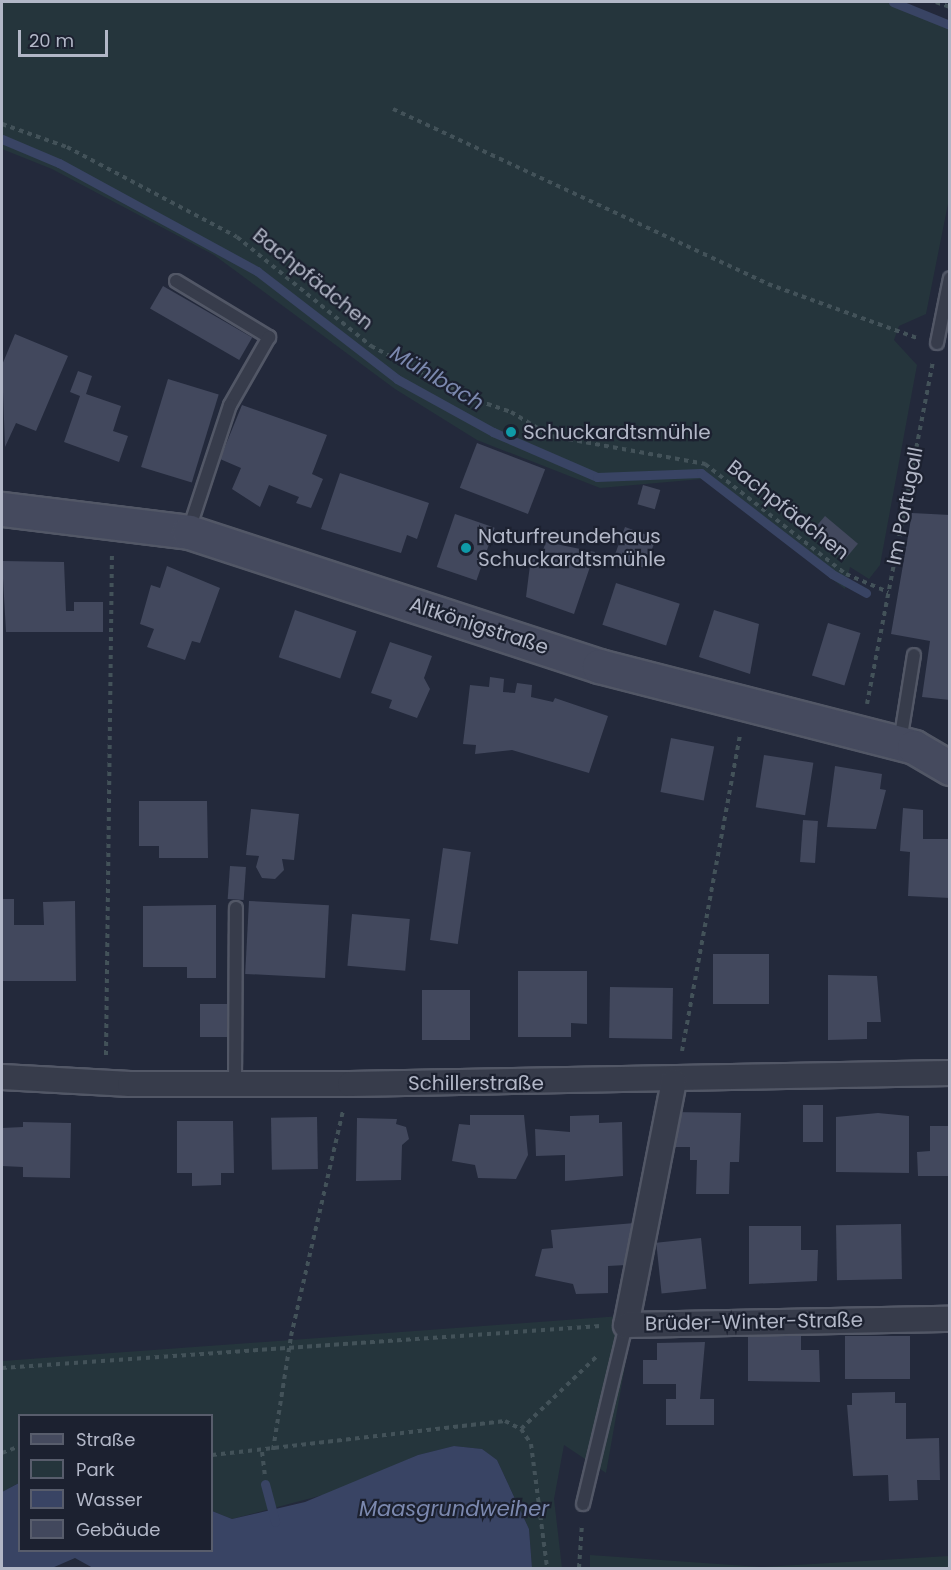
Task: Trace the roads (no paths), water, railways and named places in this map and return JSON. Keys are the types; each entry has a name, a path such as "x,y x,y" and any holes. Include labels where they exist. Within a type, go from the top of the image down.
{"street":[{"name":"Altkönigstraße","path":"2,509 113,519 189,532 599,666 745,707 899,743 949,767"},
{"name":"Schillerstraße","path":"2,1077 106,1082 350,1084 674,1081 736,1074 950,1073"},
{"name":"Brüder-Winter-Straße","path":"674,1081 626,1325 950,1319"}],"lane":[{"path":"937,343 950,278"},
{"path":"176,281 269,337 230,405 189,532"},
{"path":"899,743 914,655"},
{"path":"235,1083 236,908"},
{"path":"583,1504 626,1325"}],"water":[{"name":"Maasgrundweiher","path":"454,1446 482,1449 497,1460 529,1529 532,1568 93,1568 75,1558 52,1568 2,1568 2,1492 18,1484 18,1552 213,1552 213,1511 232,1519 305,1502 418,1455"}],"waterway":[{"path":"893,2 950,25"},
{"name":"Mühlbach","path":"2,139 59,163 257,271 397,379 493,432 597,477 701,473 832,574 866,593"},
{"path":"265,1484 275,1522"}],"place":[{"name":"Schuckardtsmühle","path":"511,432"},
{"name":"Naturfreundehaus Schuckardtsmühle","path":"466,548"}]}
